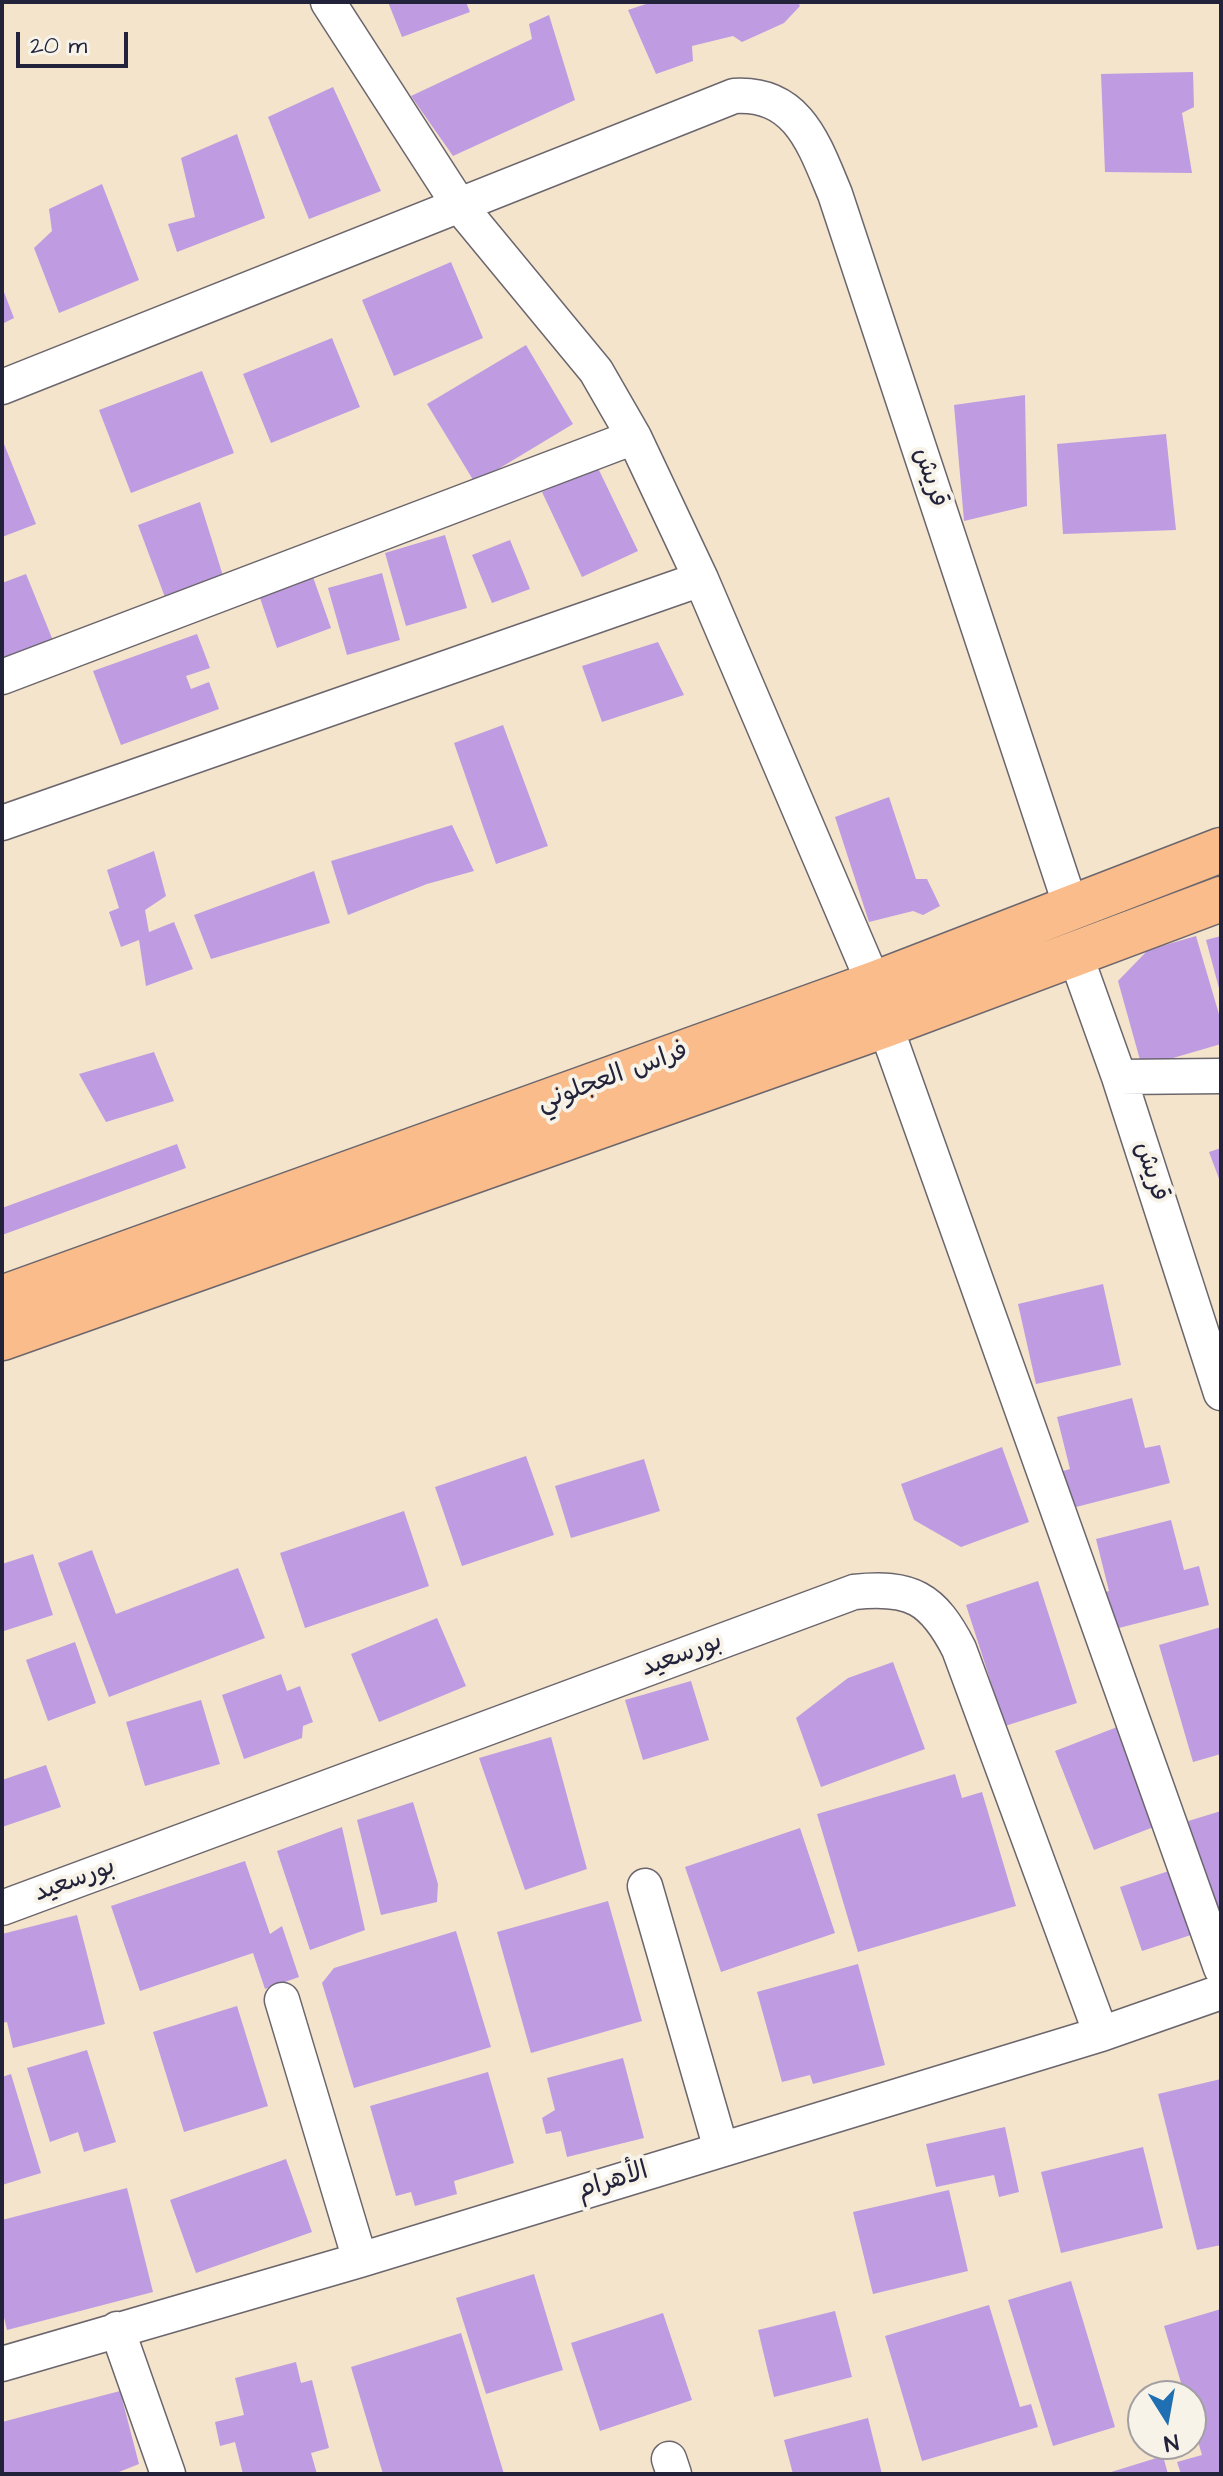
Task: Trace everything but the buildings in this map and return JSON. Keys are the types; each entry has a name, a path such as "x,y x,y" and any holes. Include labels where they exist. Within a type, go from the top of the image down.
{"main road":[{"name":"فراس العجلوني","path":"2,1298 874,984 1221,850"},
{"name":"فراس العجلوني","path":"2,1338 885,1025 1221,899"}],"street":[{"path":"328,2 459,205 596,371 634,437 701,579 874,984"},
{"name":"قريش","path":"459,205 734,96 758,95 776,101 798,121 814,144 835,194 1072,910"},
{"path":"2,387 459,205"},
{"path":"2,677 634,437"},
{"path":"2,823 701,579"},
{"name":"قريش","path":"1075,954 1119,1077 1221,1393"},
{"path":"885,1025 1221,1968"},
{"path":"1119,1077 1221,1076"},
{"name":"بورسعيد","path":"2,1908 854,1592 891,1588 926,1603 945,1623 959,1649 1101,2034"},
{"path":"645,1886 721,2149"},
{"name":"الأهرام","path":"2,2364 360,2260 1101,2034 1221,1992"},
{"path":"282,2000 360,2260"},
{"path":"117,2329 168,2474"}]}
